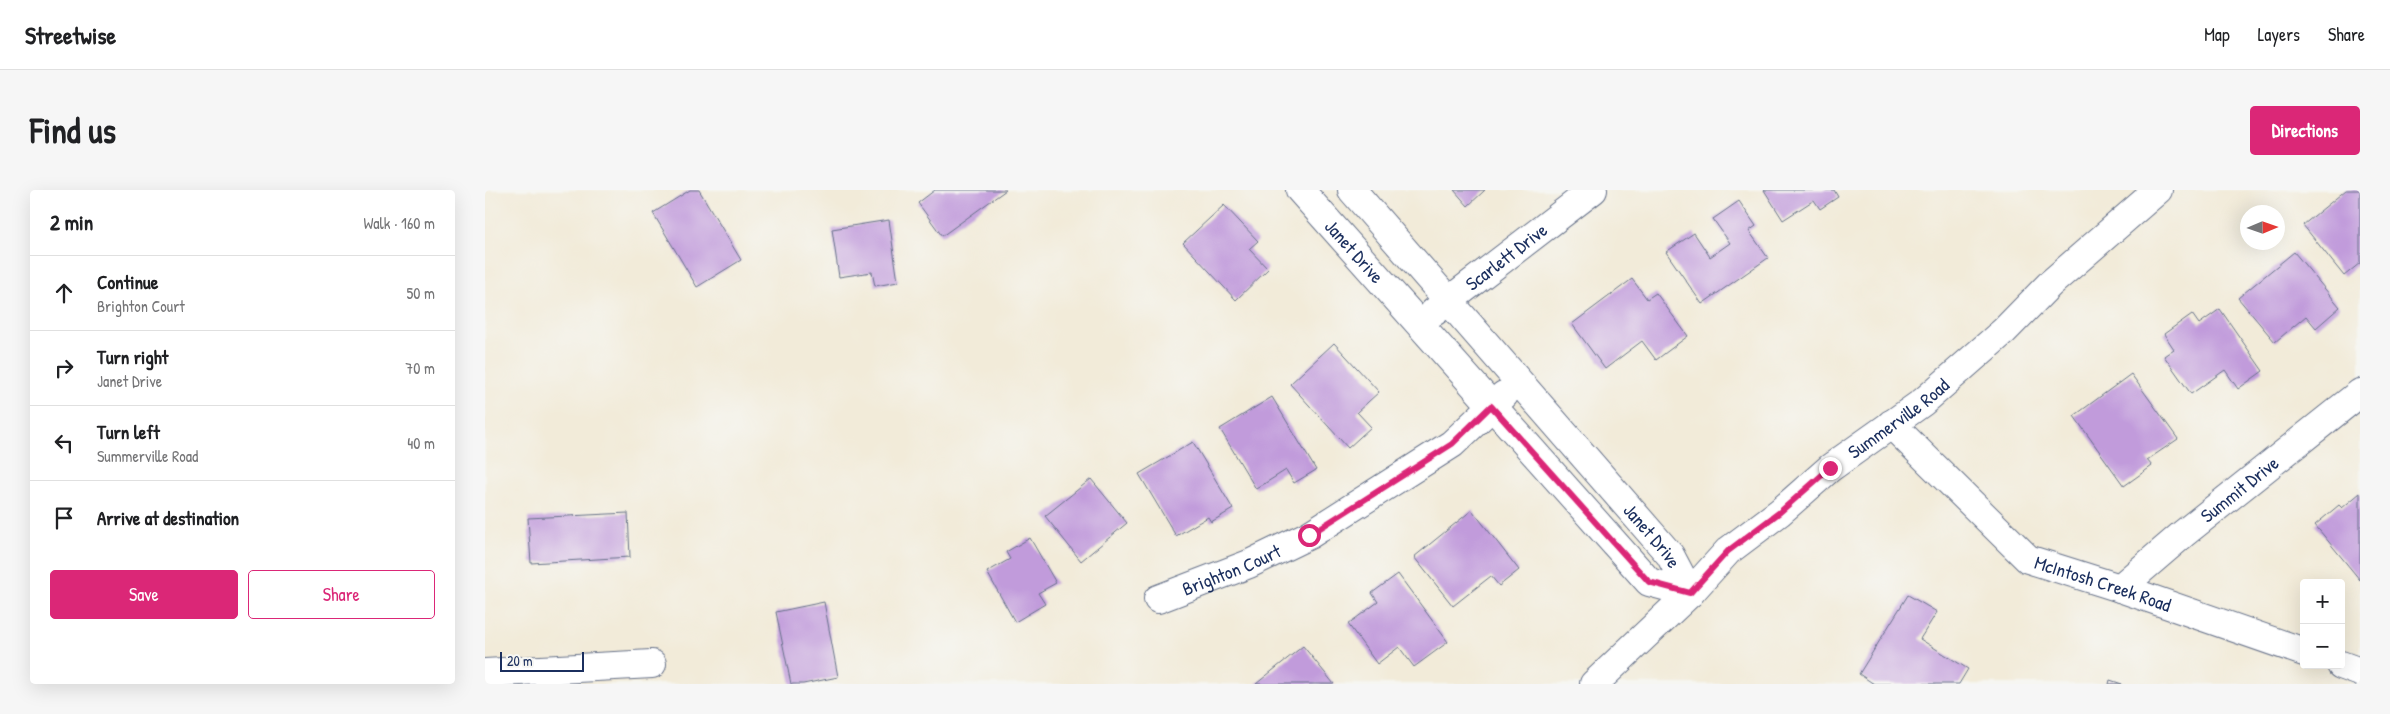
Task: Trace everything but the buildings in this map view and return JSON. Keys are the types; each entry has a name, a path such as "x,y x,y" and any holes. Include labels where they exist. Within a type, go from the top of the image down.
{"street":[{"name":"Janet Drive","path":"1300,190 1649,582 1690,593"},
{"name":"Janet Drive","path":"1352,190 1520,380 1670,555 1690,593"},
{"name":"Scarlett Drive","path":"1419,323 1593,190"},
{"name":"Summerville Road","path":"1594,684 1690,593 1728,551 1780,512 1830,468 1923,402 2004,331 2050,284 2158,190"},
{"name":"Brighton Court","path":"1158,599 1249,564 1309,535 1452,444 1520,380"},
{"name":"Summit Drive","path":"2120,588 2183,534 2360,393"},
{"name":"McIntosh Creek Road","path":"1891,424 2028,559 2120,588 2300,651"},
{"path":"485,673 652,664"},
{"path":"2345,666 2360,672"}],"route":[{"path":"1309,535 1452,444 1491,406 1649,582 1690,593 1728,551 1780,512 1830,468"}]}
